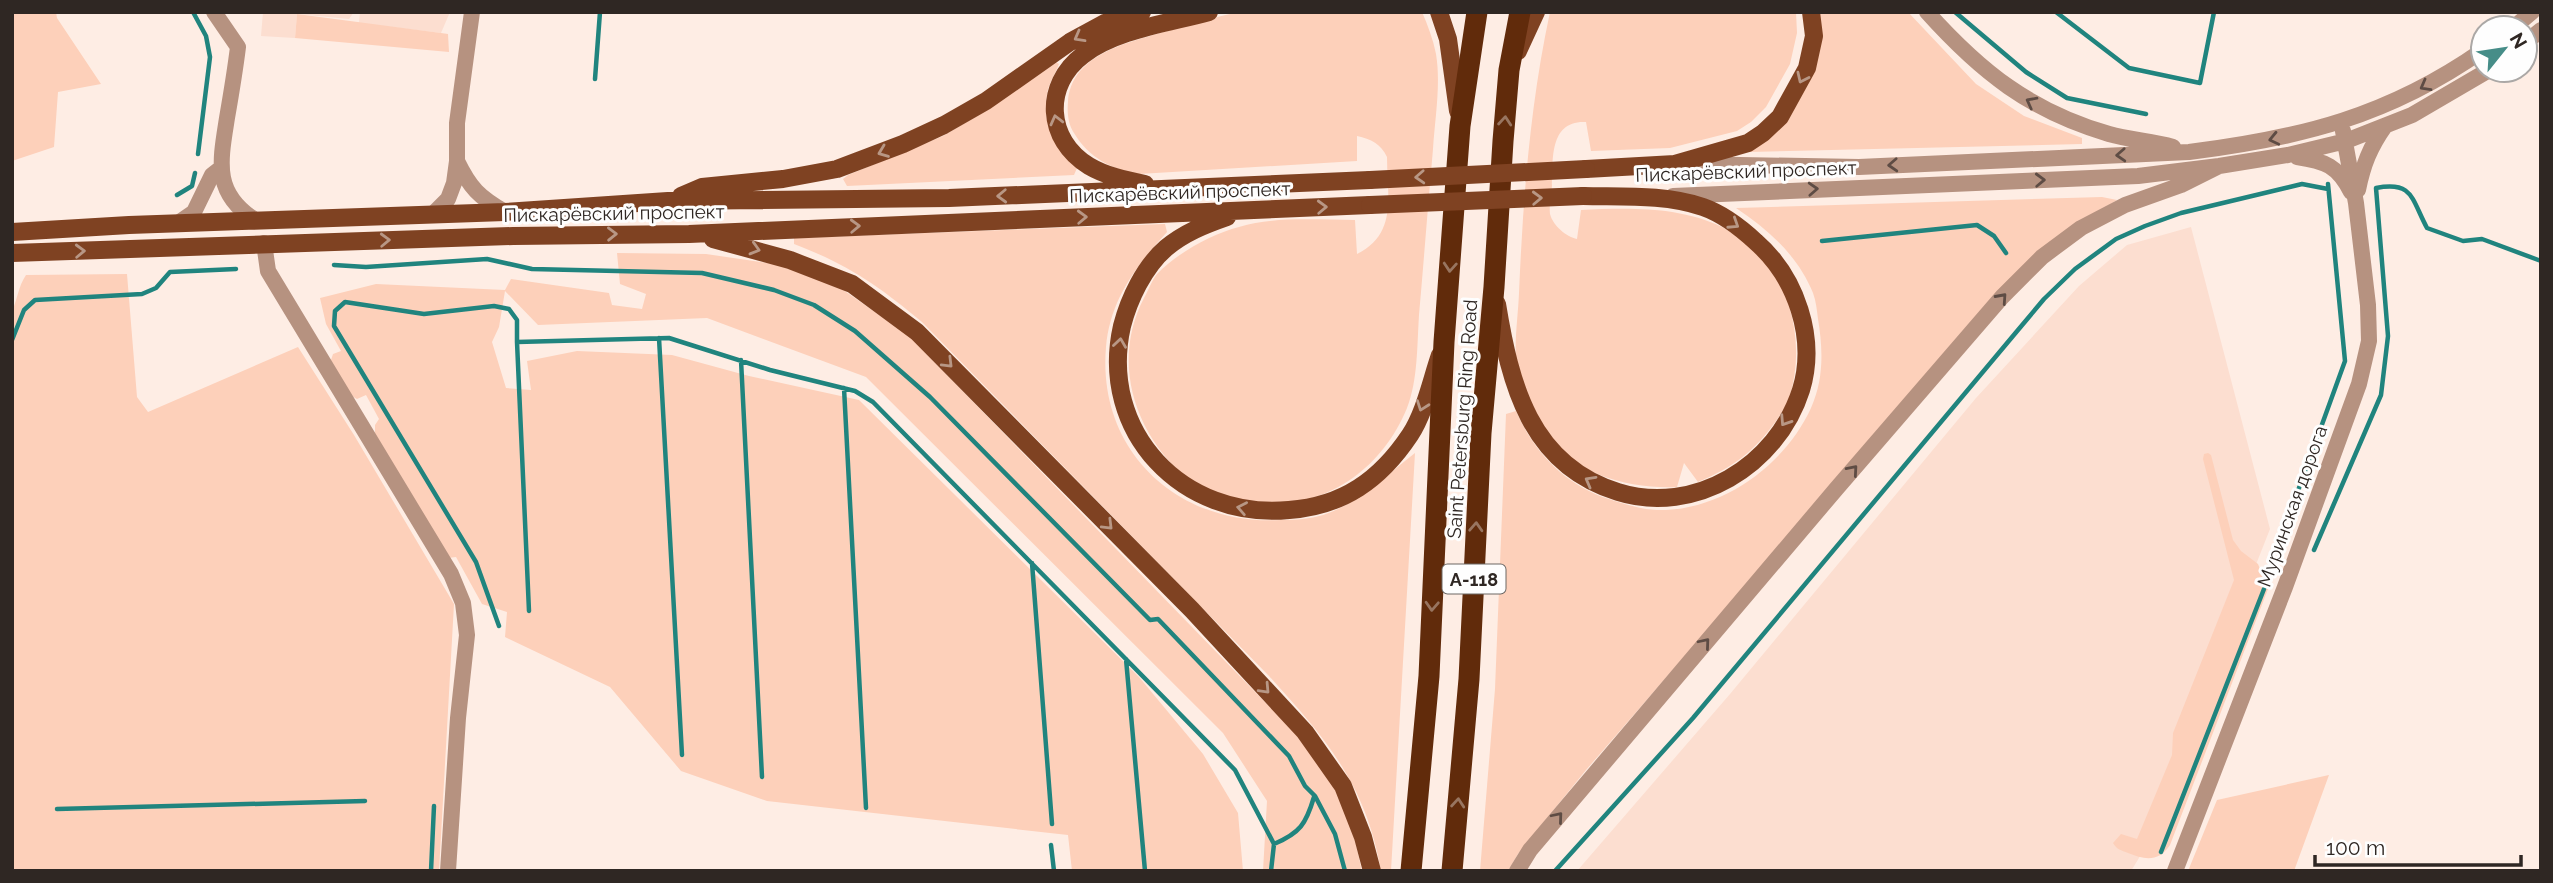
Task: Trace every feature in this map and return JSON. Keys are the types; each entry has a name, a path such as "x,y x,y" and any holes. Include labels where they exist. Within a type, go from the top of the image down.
{"highway":[{"name":"Saint Petersburg Ring Road","path":"1411,871 1429,676 1444,342 1460,126 1477,12"},
{"name":"Saint Petersburg Ring Road","path":"1452,871 1469,679 1481,433 1509,70 1520,12"}],"main road":[{"path":"668,201 702,187 783,179 837,169 903,144 986,101 1070,42 1105,23 1142,12"},
{"path":"1168,189 1109,176 1088,165 1070,149 1059,131 1053,109 1064,75 1084,54 1115,37 1209,12"},
{"path":"1439,12 1451,53 1460,126"},
{"path":"1509,70 1536,12"},
{"path":"1675,164 1748,143 1780,117 1807,68 1814,36 1811,12"},
{"name":"Пискарёвский проспект","path":"12,232 177,223 505,212 668,201 949,198 1675,164"},
{"path":"1494,287 1506,358 1515,386 1533,425 1556,457 1602,488 1634,497 1663,500 1692,495 1723,483 1745,468 1767,447 1796,404 1802,387 1805,348 1798,300 1789,280 1769,252 1740,228 1703,207 1647,197"},
{"name":"Пискарёвский проспект","path":"12,253 264,243 689,233 1370,205 1647,197"},
{"path":"1274,209 1228,217 1196,228 1164,249 1148,269 1127,306 1118,346 1122,400 1133,429 1144,447 1166,472 1187,487 1225,505 1241,509 1273,513 1320,507 1340,499 1361,487 1392,460 1412,432 1444,342"},
{"path":"689,233 790,260 852,284 917,332 1192,610 1305,732 1343,786 1363,837 1372,871"}],"street":[{"path":"214,12 238,47 221,168 224,184 231,200 255,220"},
{"path":"433,214 448,200 457,161 457,123 472,12"},
{"path":"1927,12 1973,60 2012,91 2046,109 2109,134 2189,152"},
{"path":"2341,122 2371,113 2402,99 2469,58"},
{"path":"2346,141 2424,108 2469,82"},
{"name":"Пискарёвский проспект","path":"1675,164 1859,167 2189,152 2262,141 2341,122"},
{"name":"Муринская дорога","path":"2175,871 2360,384 2369,341 2368,305 2356,203 2341,122"},
{"path":"2356,203 2362,165 2371,145 2385,126"},
{"name":"Пискарёвский проспект","path":"1647,197 2138,176 2288,155 2346,141"},
{"path":"2288,155 2319,160 2335,169 2346,181 2356,203"},
{"path":"457,161 469,185 483,200 505,212"},
{"path":"1517,871 1530,850 2002,297 2042,257 2081,229 2125,205 2183,184 2219,166"},
{"path":"177,223 194,212 212,175 221,168"},
{"path":"264,243 268,271 451,574 463,603 467,635 458,718 448,871"}],"shaded area":[{"path":"12,12 56,12 57,18 101,84 58,92 54,147 12,161"},
{"path":"263,12 354,12 349,19 297,14 295,38 261,36"},
{"path":"360,12 450,12 441,33 359,23"},
{"path":"1238,12 1422,12 1436,54 1437,101 1411,397 1395,432 1380,453 1362,471 1319,496 1295,502 1270,504 1220,495 1193,483 1169,460 1153,440 1133,395 1129,347 1134,322 1152,282 1165,266 1206,239 1229,230 1282,220 1355,220 1357,254 1370,246 1385,225 1388,199 1385,152 1375,143 1357,136 1357,161 1139,174 1110,166 1086,149 1070,126 1068,114 1071,86 1078,73 1101,54 1146,37"},
{"path":"1550,12 1796,12 1797,33 1790,64 1766,107 1737,131 1670,148 1591,151 1586,122 1574,123 1559,135 1553,154 1550,214 1557,227 1573,238 1577,239 1581,210 1635,209 1688,215 1722,227 1738,237 1764,260 1784,286 1794,328 1796,352 1789,399 1759,442 1732,465 1698,482 1684,463 1677,487 1622,482 1586,469 1557,447 1545,432 1519,379 1516,336 1525,187 1537,82"},
{"path":"1817,12 1908,12 1976,84 2024,116 2082,138 2082,144 1748,152 1746,148 1783,119"},
{"path":"297,14 448,34 449,52 295,38"},
{"path":"1056,62 1059,64 1048,91 1046,116 1057,145 1077,168 1074,175 847,186 843,179 943,136"},
{"path":"2102,197 2117,200 2046,245 1993,300 1586,770 1518,854 1508,871 1480,871 1495,689 1506,414 1516,411 1532,440 1553,465 1565,476 1593,493 1644,509 1666,510 1711,501 1752,478 1786,447 1811,408 1821,364 1816,306 1807,280 1781,245 1760,225 1736,208"},
{"path":"1165,224 1167,232 1135,271 1119,299 1108,330 1106,347 1107,385 1115,419 1131,449 1152,475 1178,496 1209,510 1244,519 1297,519 1323,515 1349,503 1415,453 1391,871 1381,871 1365,813 1341,764 1326,742 1269,676 922,322 862,277 794,244 794,238"},
{"path":"2191,227 2270,529 2142,853 2131,871 1577,871 1730,694 1976,398 2079,286 2127,245"},
{"path":"617,253 706,254 788,266 839,287 908,335 1297,735 1336,788 1355,840 1362,871 1263,871 1267,801 1223,733 866,377 707,318 538,325 505,291 499,327 492,342 506,388 531,390 527,361 577,351 672,355 749,376 859,400 1139,677 1203,754 1238,813 1243,871 1072,871 1068,835 767,801 681,771 610,687 505,637 507,612 482,604 456,557 448,558 375,435 375,425 379,419 366,395 357,399 348,394 330,363 333,354 341,351 326,324 320,298 376,284 505,290 511,279 609,293 612,305 642,309 646,294 620,284"},
{"path":"127,274 137,397 148,412 298,347 354,435 454,604 439,871 12,871 12,311 26,275"},
{"path":"2204,454 2211,455 2233,540 2241,551 2258,564 2268,589 2170,845 2156,857 2146,858 2121,850 2113,843 2121,834 2137,839 2172,755 2173,733 2234,580 2203,459"},
{"path":"2329,775 2294,871 2188,871 2217,800"}],"waterway":[{"path":"193,12 206,36 210,57 198,154"},
{"path":"595,79 600,12"},
{"path":"1955,12 2026,72 2067,98 2146,114"},
{"path":"2056,12 2129,68 2200,83 2214,12"},
{"path":"177,195 192,186 195,173"},
{"path":"1555,871 1693,718 2044,299 2075,269 2116,239 2181,213 2302,184 2328,189"},
{"path":"2291,510 2345,361 2328,184"},
{"path":"2314,550 2381,395 2388,336 2376,188 2388,186 2404,190 2414,200 2427,228 2463,241 2482,239 2541,261"},
{"path":"1822,241 1977,225 1994,236 2006,253"},
{"path":"334,265 366,267 487,259 532,269 702,273 774,290 814,305 855,331 930,397 1150,620 1158,619 1289,756 1335,834 1345,871"},
{"path":"12,340 24,310 35,300 142,294 156,288 170,272 236,269"},
{"path":"499,626 476,562 334,326 335,311 345,302 424,314 494,306 509,309 517,320 517,342 669,338 770,370 855,391 873,402 1235,770 1274,844 1271,871"},
{"path":"659,338 682,755"},
{"path":"517,342 529,611"},
{"path":"741,360 762,777"},
{"path":"844,388 866,808"},
{"path":"1032,563 1052,824"},
{"path":"2161,852 2264,589"},
{"path":"1126,659 1145,871"},
{"path":"1274,844 1290,836 1301,826 1314,797"},
{"path":"57,809 365,801"},
{"path":"431,871 434,806"},
{"path":"1051,845 1054,871"}]}
